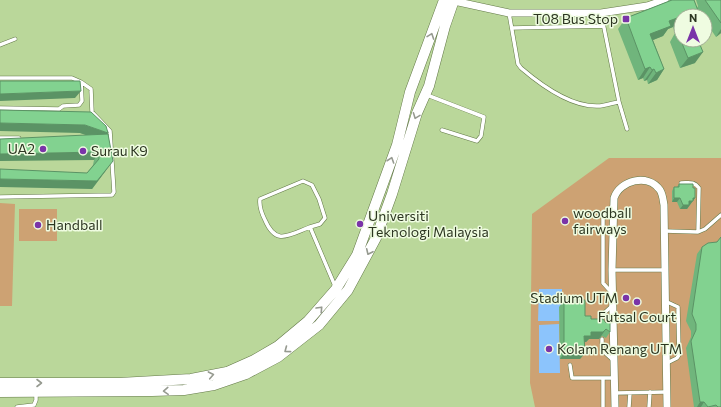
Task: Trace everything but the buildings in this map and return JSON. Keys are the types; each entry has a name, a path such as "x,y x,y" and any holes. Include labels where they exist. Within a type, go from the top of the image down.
{"street":[{"path":"451,0 509,13 601,13 647,6 665,0"},
{"path":"0,383 120,383 191,379 227,372 254,360 278,346 308,321 336,289 357,255 397,145 410,92 421,64 451,0"},
{"path":"0,392 36,393 184,390 214,384 246,374 278,357 319,326 348,290 376,238 392,194 417,112 432,77 451,0"},
{"path":"421,64 424,72 432,77"},
{"path":"615,407 612,270 613,206 616,193 620,188 633,181 646,181 654,185 662,194 665,231 666,407"}],"lane":[{"path":"509,13 518,64 536,80 559,95 582,104 600,106 619,102"},
{"path":"601,13 626,129"},
{"path":"512,28 603,26"},
{"path":"0,45 15,39"},
{"path":"0,78 64,77 81,82 91,89 92,112 110,131 114,192 112,195 0,197"},
{"path":"0,108 59,109 63,106 79,105 82,101 81,82"},
{"path":"426,94 484,117 480,136 477,140 442,130"},
{"path":"0,138 19,138"},
{"path":"303,181 309,182 319,199 325,218 320,224 310,227 281,238 276,237 270,231 265,220 260,199 303,181"},
{"path":"680,183 696,184 699,188 698,232"},
{"path":"613,206 604,213 603,218 604,283 613,294"},
{"path":"665,231 698,232 705,230 721,216"},
{"path":"310,227 336,289"},
{"path":"612,270 665,270"},
{"path":"665,301 678,307 679,355 666,364"},
{"path":"602,326 602,315 613,305"},
{"path":"602,338 602,350 614,360"},
{"path":"570,365 570,378 614,378"},
{"path":"603,378 603,407"},
{"path":"649,407 650,392"},
{"path":"615,393 666,392"},
{"path":"17,407 34,405 36,393"},
{"path":"629,407 630,393"}],"shaded area":[{"name":"Universiti Teknologi Malaysia","path":"0,0 721,0 721,407 0,407"},
{"name":"Stadium UTM","path":"609,158 721,158 721,407 535,407 530,383 532,214"},
{"path":"0,203 15,204 12,306 0,306"},
{"name":"Handball","path":"19,209 57,209 57,241 19,241"}],"water":[{"name":"Kolam Renang UTM","path":"539,289 562,289 562,321 538,321"},
{"name":"Kolam Renang UTM","path":"559,324 560,373 539,373 539,325"}],"place":[{"name":"T08 Bus Stop","path":"626,19"},
{"name":"UA2","path":"43,149"},
{"name":"Surau K9","path":"83,151"},
{"name":"woodball fairways","path":"565,221"},
{"name":"Universiti Teknologi Malaysia","path":"360,224"},
{"name":"Handball","path":"38,225"},
{"name":"Stadium UTM","path":"626,298"},
{"name":"Futsal Court","path":"637,302"},
{"name":"Kolam Renang UTM","path":"549,349"}]}
